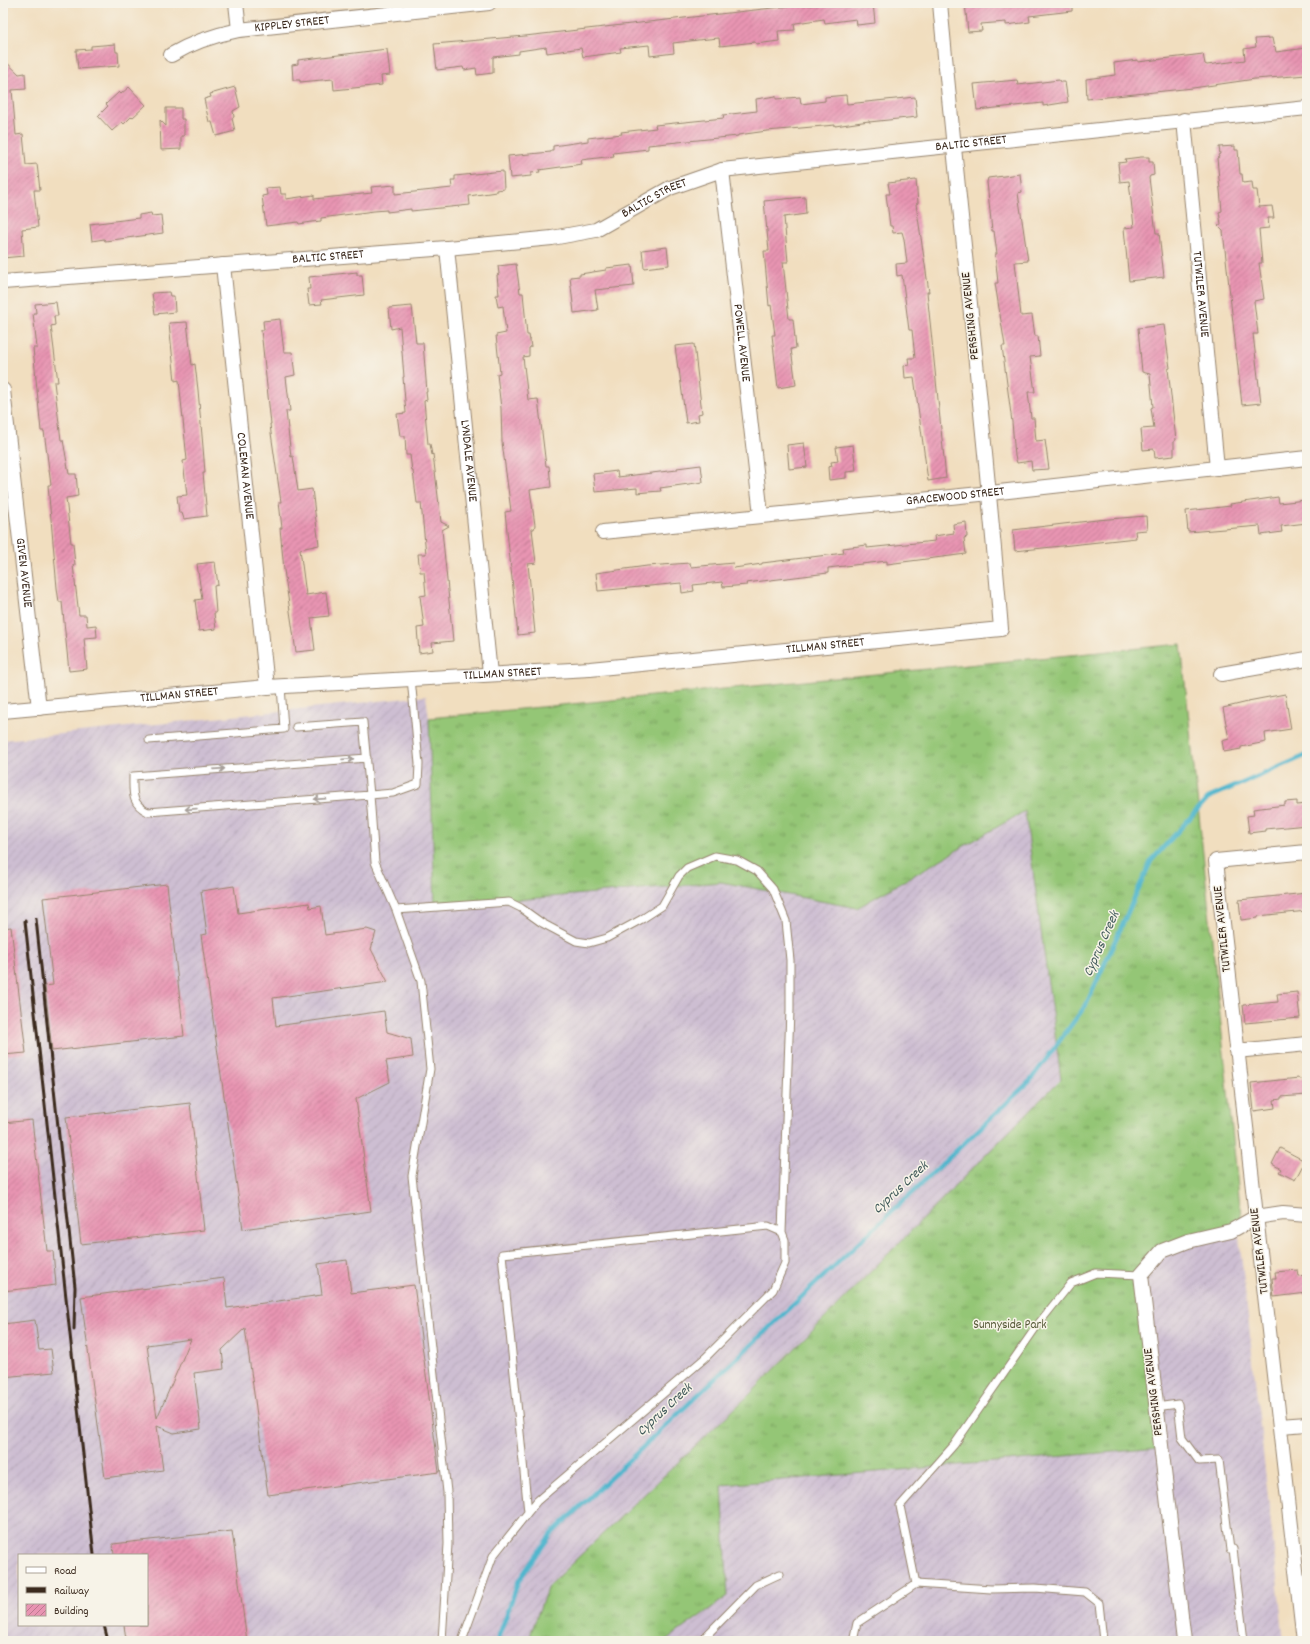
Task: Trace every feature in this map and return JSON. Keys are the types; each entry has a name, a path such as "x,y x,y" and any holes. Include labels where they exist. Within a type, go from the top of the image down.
{"street":[{"path":"236,3 239,30"},
{"name":"KIPPLEY STREET","path":"171,55 186,46 203,39 239,30 489,3"},
{"name":"PERSHING AVENUE","path":"940,3 953,147 990,492 1001,629"},
{"name":"BALTIC STREET","path":"3,282 447,248 552,238 596,230 670,188 722,170 953,147 1184,120 1307,108"},
{"name":"TUTWILER AVENUE","path":"1184,120 1217,468"},
{"name":"POWELL AVENUE","path":"722,170 761,515"},
{"name":"LYNDALE AVENUE","path":"447,248 490,674"},
{"name":"COLEMAN AVENUE","path":"223,265 274,687"},
{"name":"GIVEN AVENUE","path":"3,390 39,708"},
{"name":"GRACEWOOD STREET","path":"603,532 1307,458"},
{"name":"TILLMAN STREET","path":"3,711 274,687 410,678 590,669 1001,629"},
{"path":"1221,674 1307,659"},
{"name":"TUTWILER AVENUE","path":"1304,1641 1236,1051 1216,860 1307,852"},
{"path":"1236,1051 1307,1044"},
{"path":"1141,1275 1162,1251 1188,1241 1231,1230 1256,1217 1282,1213 1307,1215"},
{"name":"PERSHING AVENUE","path":"1141,1275 1184,1641"},
{"path":"1280,1426 1307,1424"}],"lane":[{"path":"367,758 132,776 134,799 140,808 148,812 393,793 418,784 419,764 410,678"},
{"path":"149,740 284,729 274,687"},
{"path":"296,727 363,722 375,862 396,910 421,981 430,1069 412,1176 447,1492 448,1544 442,1641"},
{"path":"396,910 509,902 522,908 542,923 576,941 589,943 607,938 662,906 679,876 687,868 714,856 722,857 737,860 757,871 773,889 786,921 790,960 790,1010 782,1232 785,1240 785,1263 773,1290 705,1358 537,1501 493,1556 462,1641"},
{"path":"528,1512 502,1254 768,1226 782,1232"},
{"path":"916,1584 900,1506 954,1445 1039,1323 1071,1283 1096,1273 1141,1275"},
{"path":"1156,1406 1178,1404 1182,1438 1199,1461 1219,1460 1230,1550 1233,1549 1244,1641"},
{"path":"701,1641 756,1584 780,1574"},
{"path":"853,1641 857,1623 916,1584 991,1589 1035,1588 1085,1592 1099,1604 1103,1641"}],"shaded area":[{"path":"1181,644 1189,785 1284,1641 3,1641 3,740 426,696 429,718"}],"green space":[{"name":"Sunnyside Park","path":"1181,644 1242,1225 1162,1251 1141,1275 1160,1448 722,1485 728,1596 665,1641 528,1641 548,1586 751,1393 1061,1079 1025,811 857,908 721,882 435,907 429,718"}],"building":[{"path":"829,3 873,3 875,23 857,25 856,19 825,23 824,19 796,23 794,24 795,30 778,31 779,41 720,46 719,38 698,40 673,43 674,53 650,56 649,45 620,48 621,52 583,57 581,48 547,53 546,47 519,51 519,54 493,57 493,73 477,75 476,68 464,70 463,67 437,70 434,44 525,36 799,5 803,6"},
{"path":"965,3 1072,3 1072,11 1029,16 1030,22 1006,25 1006,22 981,24 982,31 968,32"},
{"path":"1272,38 1276,52 1307,48 1307,75 1255,79 1193,88 1087,99 1086,79 1115,75 1114,63 1138,60 1138,62 1203,54 1205,64 1207,65 1245,60 1244,49 1256,47 1255,39"},
{"path":"115,44 116,52 118,52 119,66 78,69 76,50 91,49 91,46"},
{"path":"387,49 390,75 381,76 382,85 334,90 333,79 300,82 300,80 293,80 292,65 298,64 298,60"},
{"path":"3,59 19,74 25,73 26,89 12,90 16,135 23,134 26,165 37,164 40,190 34,190 38,227 22,229 24,256 3,258"},
{"path":"1017,80 1018,85 1059,80 1060,82 1065,82 1068,102 1043,106 1043,103 977,110 974,84"},
{"path":"129,87 146,105 132,118 131,117 124,124 122,122 112,131 98,116 108,106 106,104 119,92 121,94"},
{"path":"235,87 240,107 233,111 234,117 232,118 235,131 216,136 212,122 209,122 204,99 211,97 210,94"},
{"path":"846,95 847,104 915,97 917,117 869,121 835,126 767,131 738,136 648,145 648,149 613,153 614,156 581,160 582,164 539,170 540,172 531,173 531,176 510,178 508,156 551,152 551,150 553,150 553,146 588,141 588,138 622,134 621,132 656,128 655,125 724,118 723,115 757,111 756,99 776,96 776,99 800,97 801,104 825,101 825,97"},
{"path":"166,108 181,108 181,119 184,119 184,136 181,136 181,149 161,150 160,120 166,126"},
{"path":"1235,146 1235,150 1238,150 1240,174 1242,174 1243,183 1252,182 1253,190 1257,190 1259,207 1272,206 1274,218 1268,218 1269,228 1259,229 1262,263 1259,263 1264,299 1254,301 1258,334 1253,334 1261,403 1242,405 1223,231 1218,226 1221,224 1219,212 1222,211 1217,158 1220,154 1219,147"},
{"path":"1149,157 1149,162 1153,162 1154,175 1150,176 1149,178 1156,233 1159,233 1164,277 1129,281 1124,228 1134,227 1129,181 1120,182 1118,163 1126,162 1125,159"},
{"path":"503,171 504,189 496,190 496,192 469,196 470,205 411,211 411,209 387,212 387,210 374,211 321,218 321,221 266,226 262,196 267,195 266,188 280,187 281,194 286,194 286,199 314,195 314,199 372,193 371,187 395,185 395,194 452,188 451,180 455,180 455,176"},
{"path":"1020,174 1022,192 1018,193 1028,261 1015,262 1021,316 1032,315 1035,336 1038,336 1040,356 1030,357 1035,392 1028,392 1031,418 1034,418 1036,441 1045,440 1049,469 1032,470 1031,461 1017,463 1002,346 1005,346 995,283 998,283 995,254 997,254 994,231 992,231 987,182 988,178"},
{"path":"916,180 918,203 916,204 929,292 927,292 946,478 928,481 914,377 905,378 904,366 909,365 908,358 915,358 912,330 909,330 902,275 897,276 896,264 907,263 904,239 902,232 893,233 892,226 890,226 886,194 890,194 888,183"},
{"path":"805,197 806,214 784,217 788,262 783,262 789,319 793,319 796,348 791,349 796,385 778,388 772,335 775,335 771,305 769,306 764,251 769,251 764,201"},
{"path":"151,213 152,216 161,215 163,233 105,241 104,239 92,241 90,224 139,218 139,215"},
{"path":"667,247 669,265 644,268 642,250"},
{"path":"516,264 520,293 523,293 527,335 529,335 531,347 529,348 529,356 523,357 528,400 538,399 546,466 549,466 551,487 530,490 535,525 534,529 532,529 536,563 528,564 535,633 518,635 505,512 511,511 502,442 501,408 497,374 500,373 496,335 506,333 503,306 498,307 496,295 499,295 497,275 499,274 498,266"},
{"path":"632,265 634,286 595,290 598,310 574,313 570,277 606,270 606,268"},
{"path":"357,272 357,275 362,275 364,295 321,300 322,304 309,305 307,289 310,289 309,277"},
{"path":"169,292 170,296 174,296 175,312 155,314 152,293"},
{"path":"56,302 58,316 54,316 55,325 51,326 58,382 54,382 61,440 63,440 69,474 76,474 78,496 66,498 71,543 73,543 75,565 73,565 79,615 86,615 87,626 96,625 97,637 84,638 87,669 69,671 62,602 59,602 57,588 48,485 51,485 44,431 41,431 33,348 37,348 33,313 36,313 35,304"},
{"path":"412,306 416,343 423,343 427,392 427,400 424,401 428,444 430,444 432,455 433,454 441,522 449,526 442,530 453,641 432,643 433,651 419,653 417,628 424,627 420,596 426,595 424,572 420,572 418,554 426,554 421,503 417,503 410,455 406,455 405,436 400,436 397,414 406,413 400,327 391,329 389,308"},
{"path":"280,319 284,352 292,352 295,375 286,377 290,411 286,411 291,457 293,456 298,491 312,489 319,545 300,549 306,595 326,592 329,616 311,618 315,650 296,652 284,570 280,528 282,528 279,502 281,502 271,433 261,330 264,330 263,321"},
{"path":"187,322 192,365 195,364 198,390 207,516 184,519 182,513 179,513 177,496 187,495 183,461 187,460 179,380 175,381 169,323"},
{"path":"1164,325 1170,368 1168,369 1176,440 1174,441 1174,456 1155,458 1154,449 1143,450 1141,429 1154,428 1151,408 1153,407 1150,374 1142,372 1138,328"},
{"path":"694,344 702,413 698,414 699,421 686,423 675,346"},
{"path":"804,443 807,467 789,469 787,445"},
{"path":"853,445 856,471 846,472 846,478 829,480 828,467 832,466 831,462 838,461 836,447"},
{"path":"701,465 703,482 660,488 661,491 637,493 637,488 595,492 593,474 617,471 618,477 677,470 677,468"},
{"path":"1278,497 1279,503 1305,500 1305,503 1307,502 1307,523 1281,526 1282,532 1261,535 1260,526 1188,532 1186,511 1231,506 1230,504"},
{"path":"1146,516 1147,530 1135,531 1136,538 1015,551 1013,530"},
{"path":"966,522 967,537 964,538 966,554 887,564 887,561 828,568 828,573 746,583 747,585 723,587 722,582 693,585 694,591 682,593 681,583 598,591 596,573 647,566 690,563 691,567 733,563 734,568 844,553 843,548 867,545 867,548 935,541 934,536 954,533 953,524"},
{"path":"215,562 218,585 214,586 216,613 214,613 216,629 199,631 195,600 202,599 197,564"},
{"path":"1285,694 1291,729 1265,733 1266,742 1224,752 1222,741 1229,739 1223,708 1248,701"},
{"path":"1297,801 1297,805 1307,804 1307,825 1265,829 1265,831 1249,833 1247,816 1254,815 1253,809 1285,805 1285,802"},
{"path":"167,884 184,1036 52,1051 45,986 53,985 43,898"},
{"path":"234,886 238,913 309,903 310,908 321,906 325,935 367,929 376,932 371,949 388,982 273,998 276,1026 384,1011 387,1032 411,1039 413,1057 386,1061 390,1082 356,1099 371,1211 243,1229 201,935 207,934 201,891"},
{"path":"1307,893 1307,911 1258,916 1258,918 1241,920 1239,900"},
{"path":"11,927 26,1053 3,1055 3,928"},
{"path":"1297,992 1300,1018 1245,1023 1243,1005 1278,1002 1277,994"},
{"path":"1306,1078 1307,1095 1281,1097 1281,1099 1274,1100 1275,1108 1254,1111 1251,1083"},
{"path":"190,1103 204,1230 81,1244 66,1117"},
{"path":"32,1120 47,1251 53,1251 56,1285 3,1291 3,1123"},
{"path":"1280,1148 1305,1161 1295,1180 1279,1172 1281,1169 1272,1164"},
{"path":"347,1260 351,1293 414,1285 439,1472 268,1495 245,1328 222,1350 224,1369 194,1373 201,1429 174,1433 157,1426 163,1470 105,1478 81,1297 224,1278 227,1308 322,1295 318,1264","holes":["191,1339 157,1418 147,1345"]},
{"path":"1298,1270 1299,1276 1307,1275 1307,1293 1274,1297 1272,1278 1276,1278 1275,1272"},
{"path":"35,1320 39,1350 51,1349 54,1372 3,1377 3,1324"},
{"path":"232,1531 247,1641 126,1641 124,1626 148,1626 148,1554 114,1554 113,1544"}],"waterway":[{"name":"Cyprus Creek","path":"497,1641 519,1580 551,1534 1030,1081 1086,1005 1151,861 1208,798 1307,755"}],"railway":[{"path":"36,919 75,1287 74,1330"},
{"path":"25,921 94,1554"},
{"path":"104,1626 108,1641"}]}
